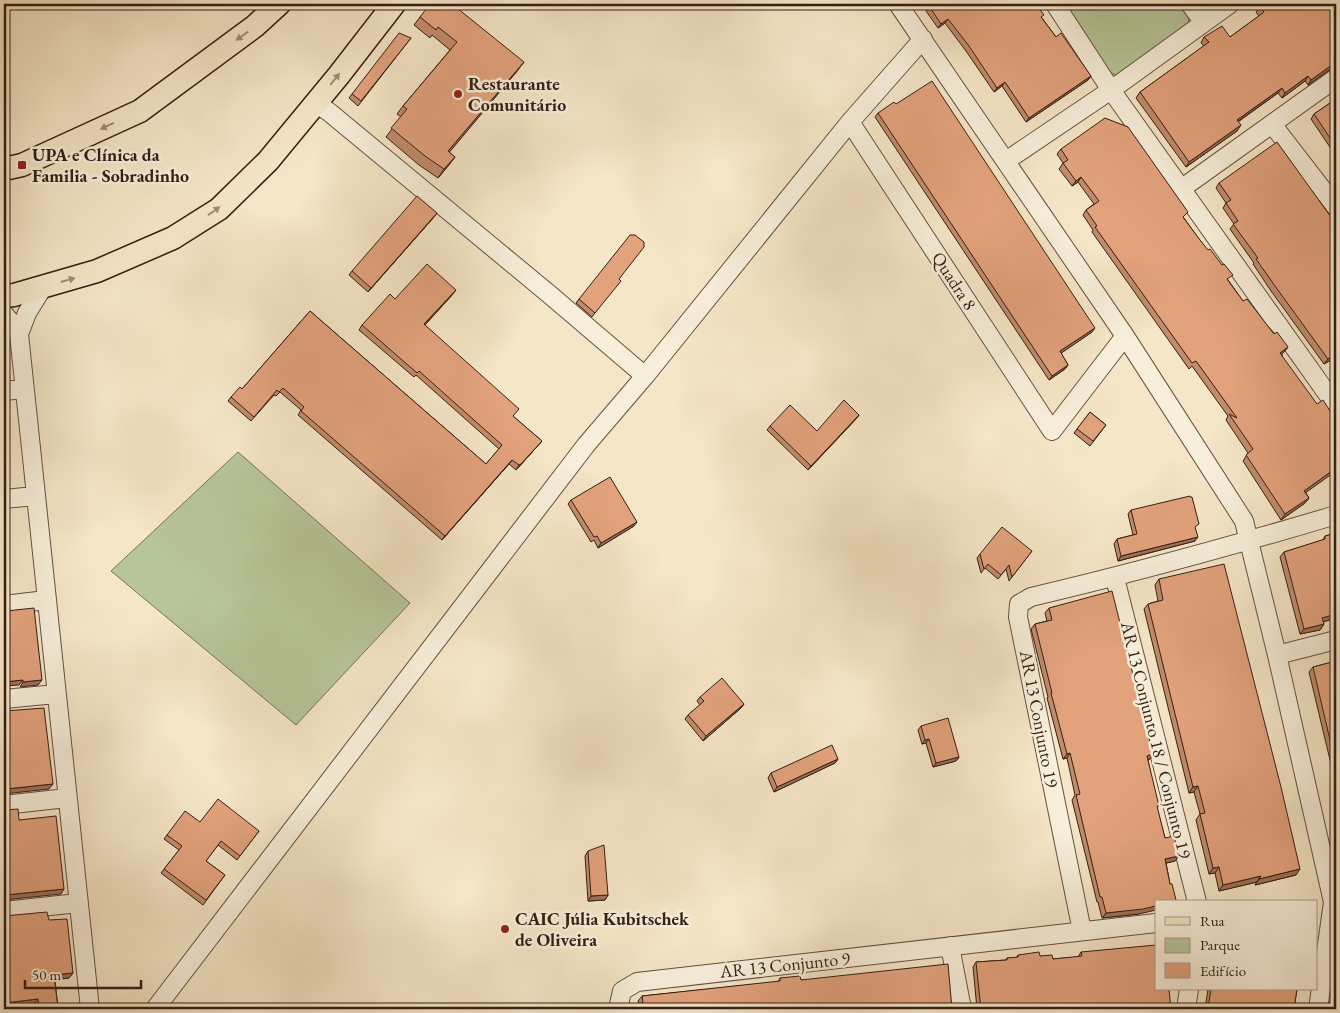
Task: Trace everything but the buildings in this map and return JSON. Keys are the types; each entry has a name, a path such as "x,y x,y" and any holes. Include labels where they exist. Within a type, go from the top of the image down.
{"main road":[{"path":"4,169 22,165 140,111 255,26 279,4"},
{"path":"4,296 14,295 97,271 173,238 219,208 268,160 316,103 394,4"}],"street":[{"path":"898,4 1125,336 1244,521 1277,655 1325,903 1318,1009"},
{"path":"1055,4 1111,90 1336,406"},
{"path":"1190,4 1204,23"},
{"path":"1006,161 1111,90 1230,4"},
{"path":"155,1009 586,445 645,376 850,122 923,39"},
{"path":"1181,189 1336,78"},
{"path":"316,103 645,376"},
{"name":"Quadra 8","path":"850,122 1052,431 1125,336"},
{"path":"1272,124 1336,207"},
{"path":"19,334 27,313 43,287"},
{"path":"4,314 19,334 90,1009"},
{"path":"4,391 24,389"},
{"path":"4,499 35,496"},
{"path":"1115,578 1336,515"},
{"name":"AR 13 Conjunto 18 / Conjunto 19","path":"1115,578 1196,900"},
{"name":"AR 13 Conjunto 19","path":"1082,931 1018,617 1019,604 1031,597 1115,578"},
{"path":"4,605 46,600"},
{"path":"1277,655 1336,640"},
{"path":"4,699 56,694"},
{"path":"4,805 67,798"},
{"path":"4,910 78,902"},
{"name":"AR 13 Conjunto 9","path":"618,1009 622,991 637,982 1155,923"},
{"path":"950,946 962,1009"},
{"path":"1186,1009 1189,990"}],"green space":[{"path":"1063,4 1180,4 1189,20 1187,26 1118,76 1109,72"},
{"path":"238,452 410,603 296,725 111,571"}],"place":[{"name":"Restaurante Comunitário","path":"458,94"},
{"name":"UPA e Clínica da Familia - Sobradinho","path":"22,165"},
{"name":"CAIC Júlia Kubitschek de Oliveira","path":"505,929"}]}
